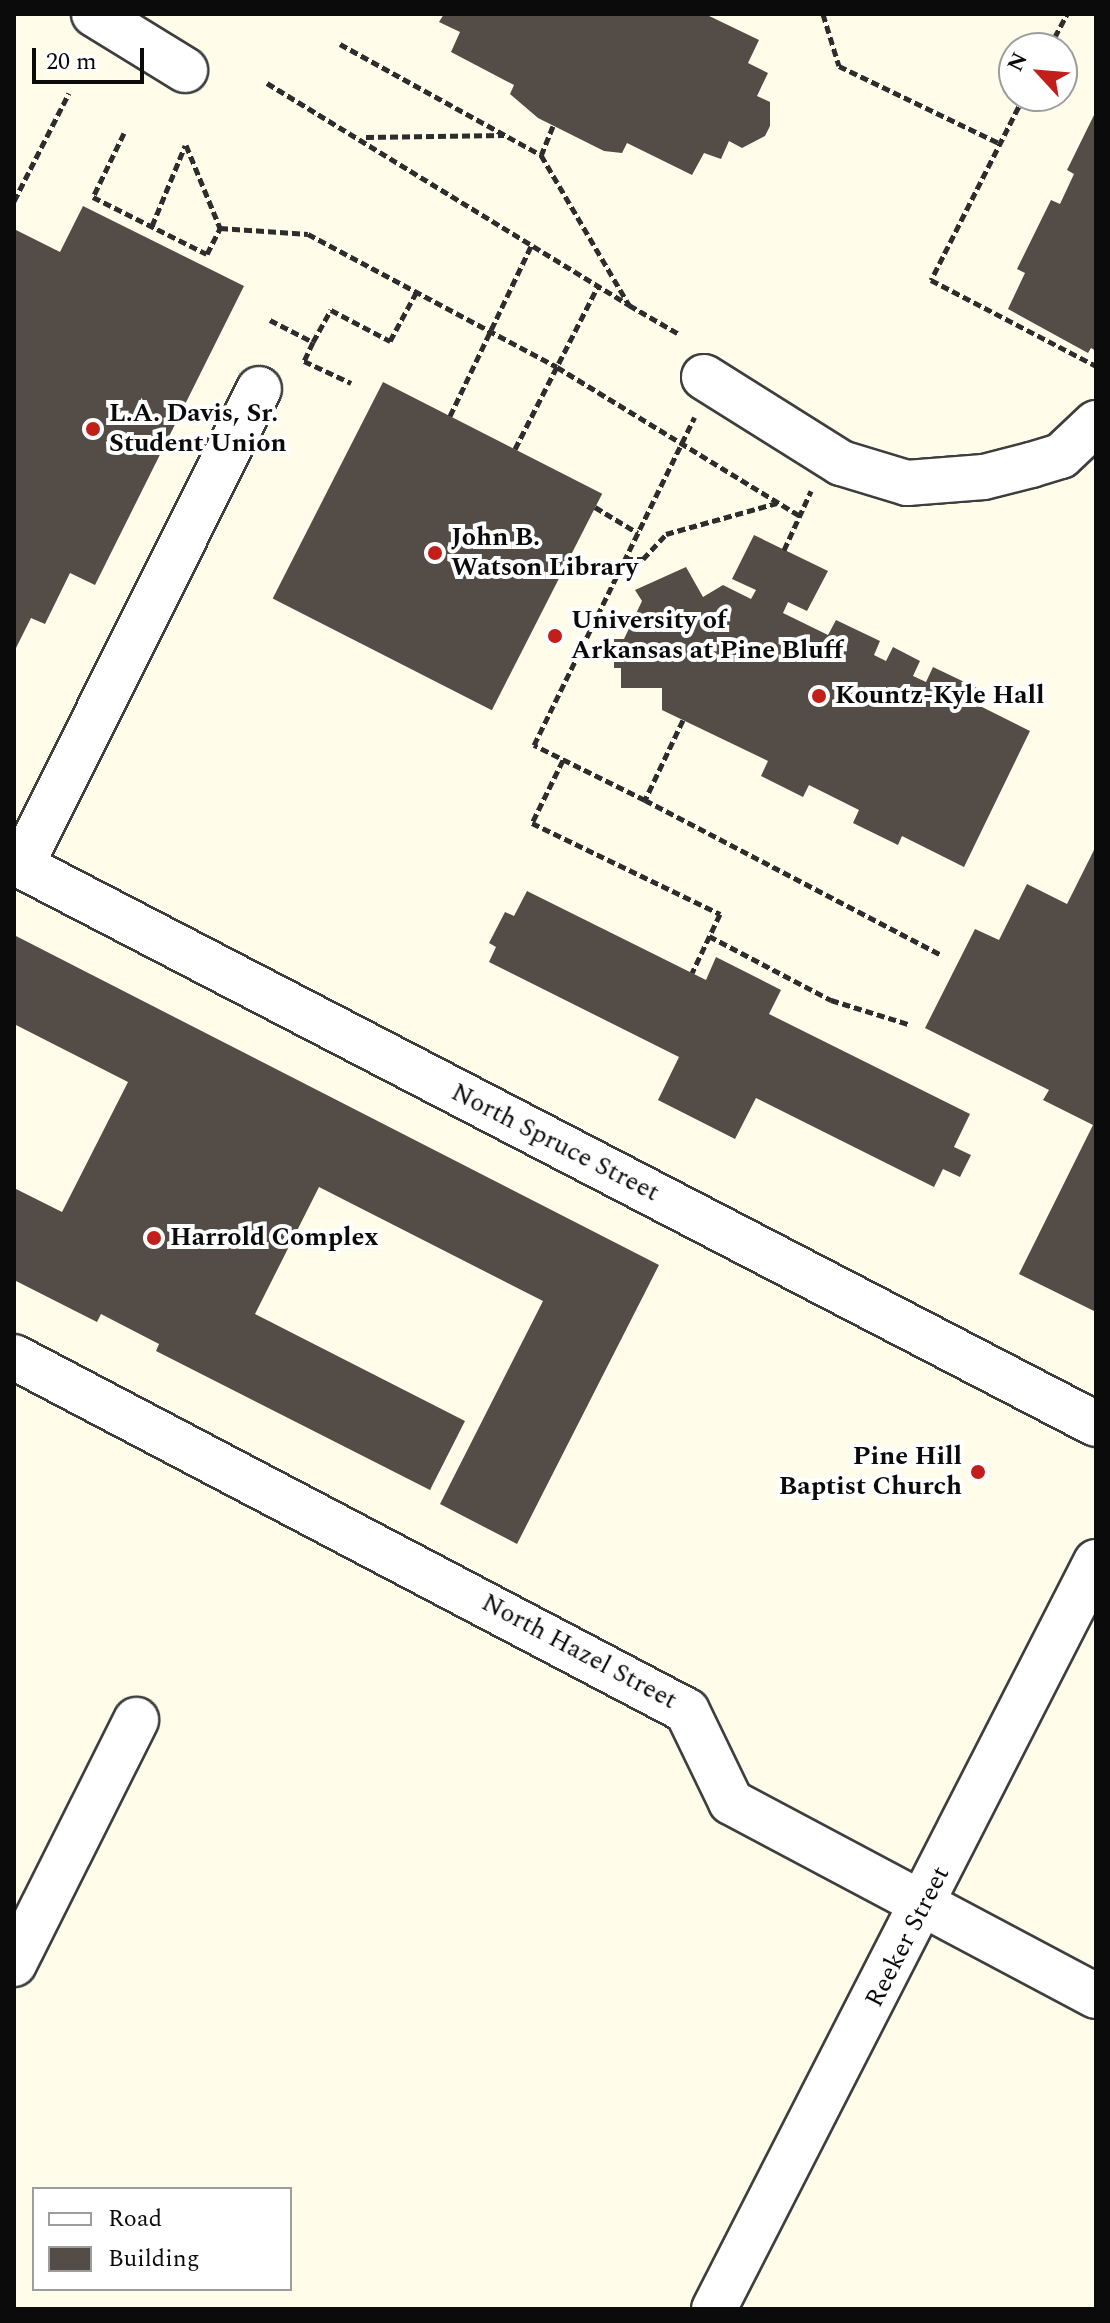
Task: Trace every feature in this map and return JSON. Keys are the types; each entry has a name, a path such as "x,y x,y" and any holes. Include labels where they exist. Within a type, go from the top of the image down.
{"street":[{"path":"94,14 185,70"},
{"path":"17,864 259,389"},
{"path":"701,395 841,463 907,483 984,477 1046,461 1061,456 1096,423"},
{"name":"North Spruce Street","path":"17,864 1096,1424"},
{"name":"North Hazel Street","path":"14,1357 687,1711 731,1802 924,1908 1096,1996"},
{"name":"Reeker Street","path":"714,2309 924,1908 1096,1562"},
{"path":"14,1964 136,1720"}],"path":[{"path":"823,14 839,66 999,143"},
{"path":"1057,32 1067,14"},
{"path":"340,44 541,155 629,305"},
{"path":"267,83 363,137 679,334"},
{"path":"14,201 69,93"},
{"path":"1015,112 931,280 1096,366"},
{"path":"541,155 553,126"},
{"path":"124,133 93,197 207,254 220,228 186,145 152,226"},
{"path":"363,137 505,135"},
{"path":"220,228 308,234 557,367 800,516"},
{"path":"450,416 532,244"},
{"path":"515,449 598,286"},
{"path":"351,383 304,361 331,310 390,341 416,293"},
{"path":"270,320 313,342"},
{"path":"701,395 681,444 534,745 942,955"},
{"path":"784,550 815,483"},
{"path":"625,559 643,559 666,534 778,503"},
{"path":"595,507 638,533"},
{"path":"645,800 683,720"},
{"path":"563,760 532,823 720,914 692,973"},
{"path":"709,936 831,1000 908,1024"}],"building":[{"path":"444,14 705,14 759,40 748,63 768,73 757,96 770,102 770,126 765,136 742,148 729,141 721,159 704,153 692,175 627,143 622,153 604,151 538,118 510,94 514,85 451,52 460,32 439,22"},
{"path":"1096,111 1096,351 1091,348 1088,353 1008,309 1025,273 1017,269 1051,200 1060,204 1074,174 1067,170"},
{"name":"L.A. Davis, Sr. Student Union","path":"83,206 244,286 95,585 70,573 45,624 31,618 14,652 14,229 60,252"},
{"name":"John B. Watson Library","path":"383,382 602,494 492,710 273,599"},
{"name":"Kountz-Kyle Hall","path":"754,535 828,571 807,611 788,602 783,613 828,635 836,620 880,641 874,655 886,661 893,647 920,661 913,676 926,682 933,667 979,689 972,702 1030,731 964,867 902,836 898,845 853,823 859,810 809,785 803,797 761,776 768,761 662,710 662,688 621,688 621,668 614,668 614,639 624,639 642,601 635,590 686,567 703,597 723,585 751,599 756,590 732,579"},
{"path":"1096,846 1096,1312 1019,1274 1093,1125 1043,1100 1049,1090 925,1028 975,929 999,940 1027,884 1067,904"},
{"path":"527,891 706,980 716,957 781,990 769,1014 970,1114 954,1147 971,1155 960,1177 943,1169 934,1187 756,1098 735,1139 658,1100 679,1057 489,962 496,947 489,943 505,912 514,916"},
{"name":"Harrold Complex","path":"14,935 659,1265 517,1544 440,1504 543,1301 319,1187 255,1314 465,1421 430,1490 156,1351 159,1344 101,1314 97,1322 14,1280 14,1188 62,1212 128,1082 14,1024"}],"place":[{"name":"L.A. Davis, Sr. Student Union","path":"93,429"},
{"name":"John B. Watson Library","path":"435,553"},
{"name":"University of Arkansas at Pine Bluff","path":"555,636"},
{"name":"Kountz-Kyle Hall","path":"819,696"},
{"name":"Harrold Complex","path":"154,1238"},
{"name":"Pine Hill Baptist Church","path":"978,1472"}]}
